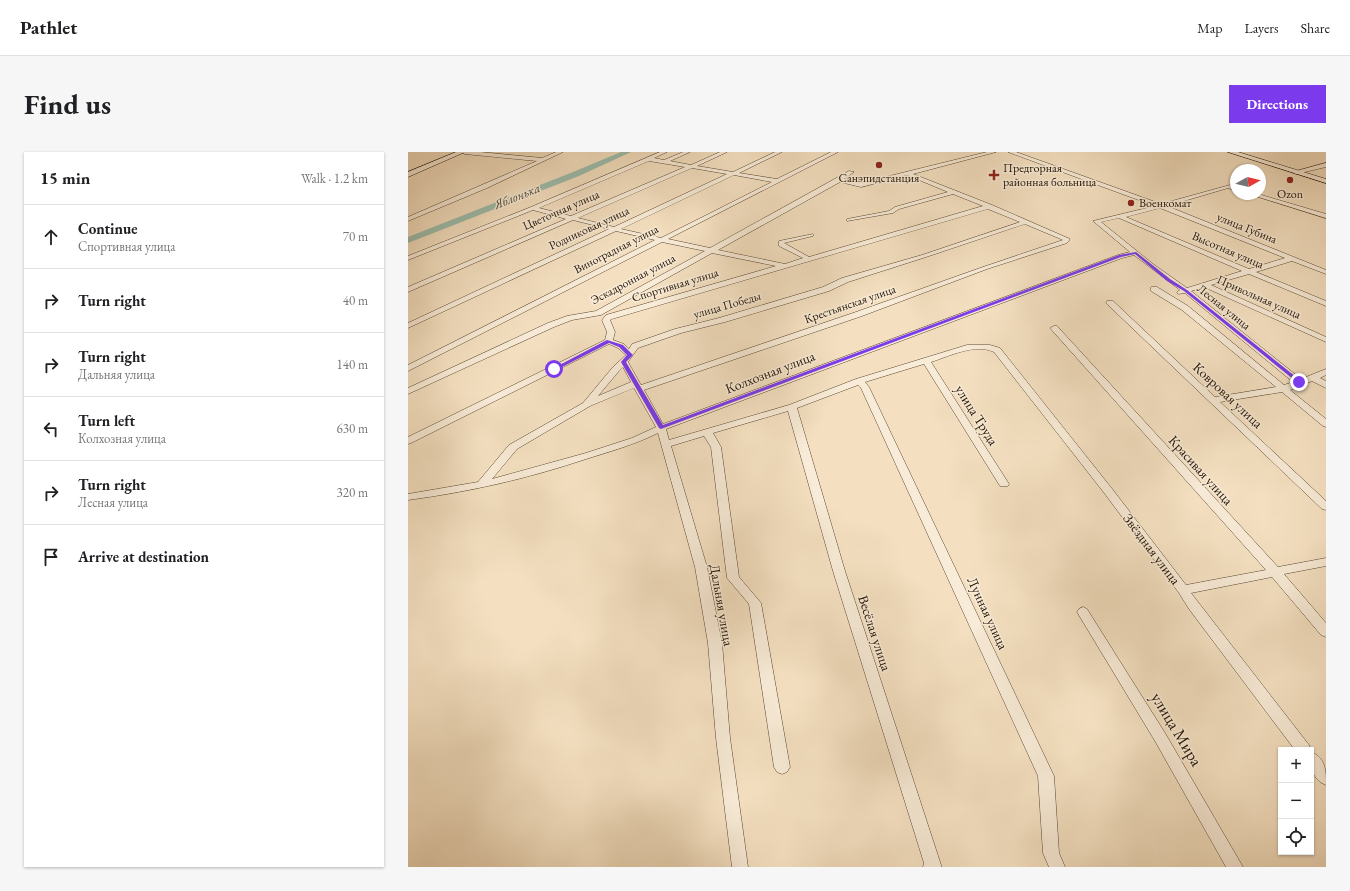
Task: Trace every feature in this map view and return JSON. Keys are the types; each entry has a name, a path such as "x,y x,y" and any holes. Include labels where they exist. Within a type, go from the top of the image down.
{"street":[{"path":"408,175 463,152 543,160"},
{"path":"408,219 540,163 560,152"},
{"path":"408,258 533,208 664,152"},
{"path":"666,161 687,152"},
{"name":"Цветочная улица","path":"408,290 724,152"},
{"name":"Родниковая улица","path":"408,326 614,228 779,152"},
{"name":"Виноградная улица","path":"408,368 835,152"},
{"path":"839,180 861,185 993,152"},
{"name":"улица Губина","path":"1011,152 1159,205 1326,272"},
{"path":"1231,152 1326,181"},
{"path":"648,159 692,165 777,181"},
{"path":"1296,172 1326,165"},
{"name":"Эскадронная улица","path":"408,391 551,325 570,318 598,312 851,172"},
{"path":"907,173 990,206 1025,222"},
{"path":"1121,217 1159,205 1228,186 1230,187"},
{"path":"849,220 891,212 897,208 955,192"},
{"path":"1266,198 1326,216"},
{"name":"Спортивная улица","path":"606,320 609,317 704,288 990,206"},
{"path":"533,208 710,251 785,266"},
{"name":"Лесная улица","path":"1121,217 1096,221 1169,280 1186,290 1299,382"},
{"name":"Высотная улица","path":"1121,217 1326,304"},
{"name":"Крестьянская улица","path":"586,405 638,385 859,314 985,268 1065,242 1066,239 1025,222"},
{"name":"улица Победы","path":"482,484 513,447 586,405 627,358 635,346 678,331 826,289 845,280 924,256 1025,222"},
{"path":"809,259 781,245 782,242 811,235"},
{"name":"Колхозная улица","path":"408,497 435,494 482,484 570,461 642,438 661,428 1120,256 1136,253"},
{"path":"1166,296 1293,258"},
{"name":"Привольная улица","path":"1204,285 1326,340"},
{"name":"Лесная улица","path":"1154,289 1185,308 1326,424"},
{"name":"Ковровая улица","path":"1110,303 1326,507"},
{"path":"598,312 606,320 611,332 609,341"},
{"name":"Красивая улица","path":"1054,328 1275,572 1326,632"},
{"path":"408,441 609,341 621,346 627,358"},
{"name":"Звёздная улица","path":"926,361 970,347 990,347 997,350 1109,492 1183,590 1193,606 1302,747"},
{"name":"Дальняя улица","path":"627,358 638,385 661,428 701,567 715,643 723,738 740,867"},
{"path":"666,444 792,407 859,381 926,361"},
{"name":"улица Труда","path":"926,361 1004,484"},
{"path":"1212,400 1283,389 1326,372"},
{"path":"1312,378 1326,385"},
{"name":"Лунная улица","path":"859,381 865,387 1046,776 1051,853 1057,867"},
{"name":"Весёлая улица","path":"792,407 839,571 933,865 931,867"},
{"path":"707,432 716,447 732,578 755,603 782,767"},
{"path":"1183,590 1326,562"},
{"name":"улица Мира","path":"1083,612 1160,737 1235,867"},
{"path":"1314,763 1326,778"}],"waterway":[{"name":"Яблонька","path":"408,240 576,174 627,152"}],"place":[{"name":"Санэпидстанция","path":"879,165"},
{"name":"Предгорная районная больница","path":"994,175"},
{"name":"Ozon","path":"1290,180"},
{"name":"Военкомат","path":"1131,203"}],"route":[{"path":"554,369 609,341 621,346 630,355 624,362 640,388 661,428 1120,256 1136,253 1169,280 1186,290 1299,382"}]}
